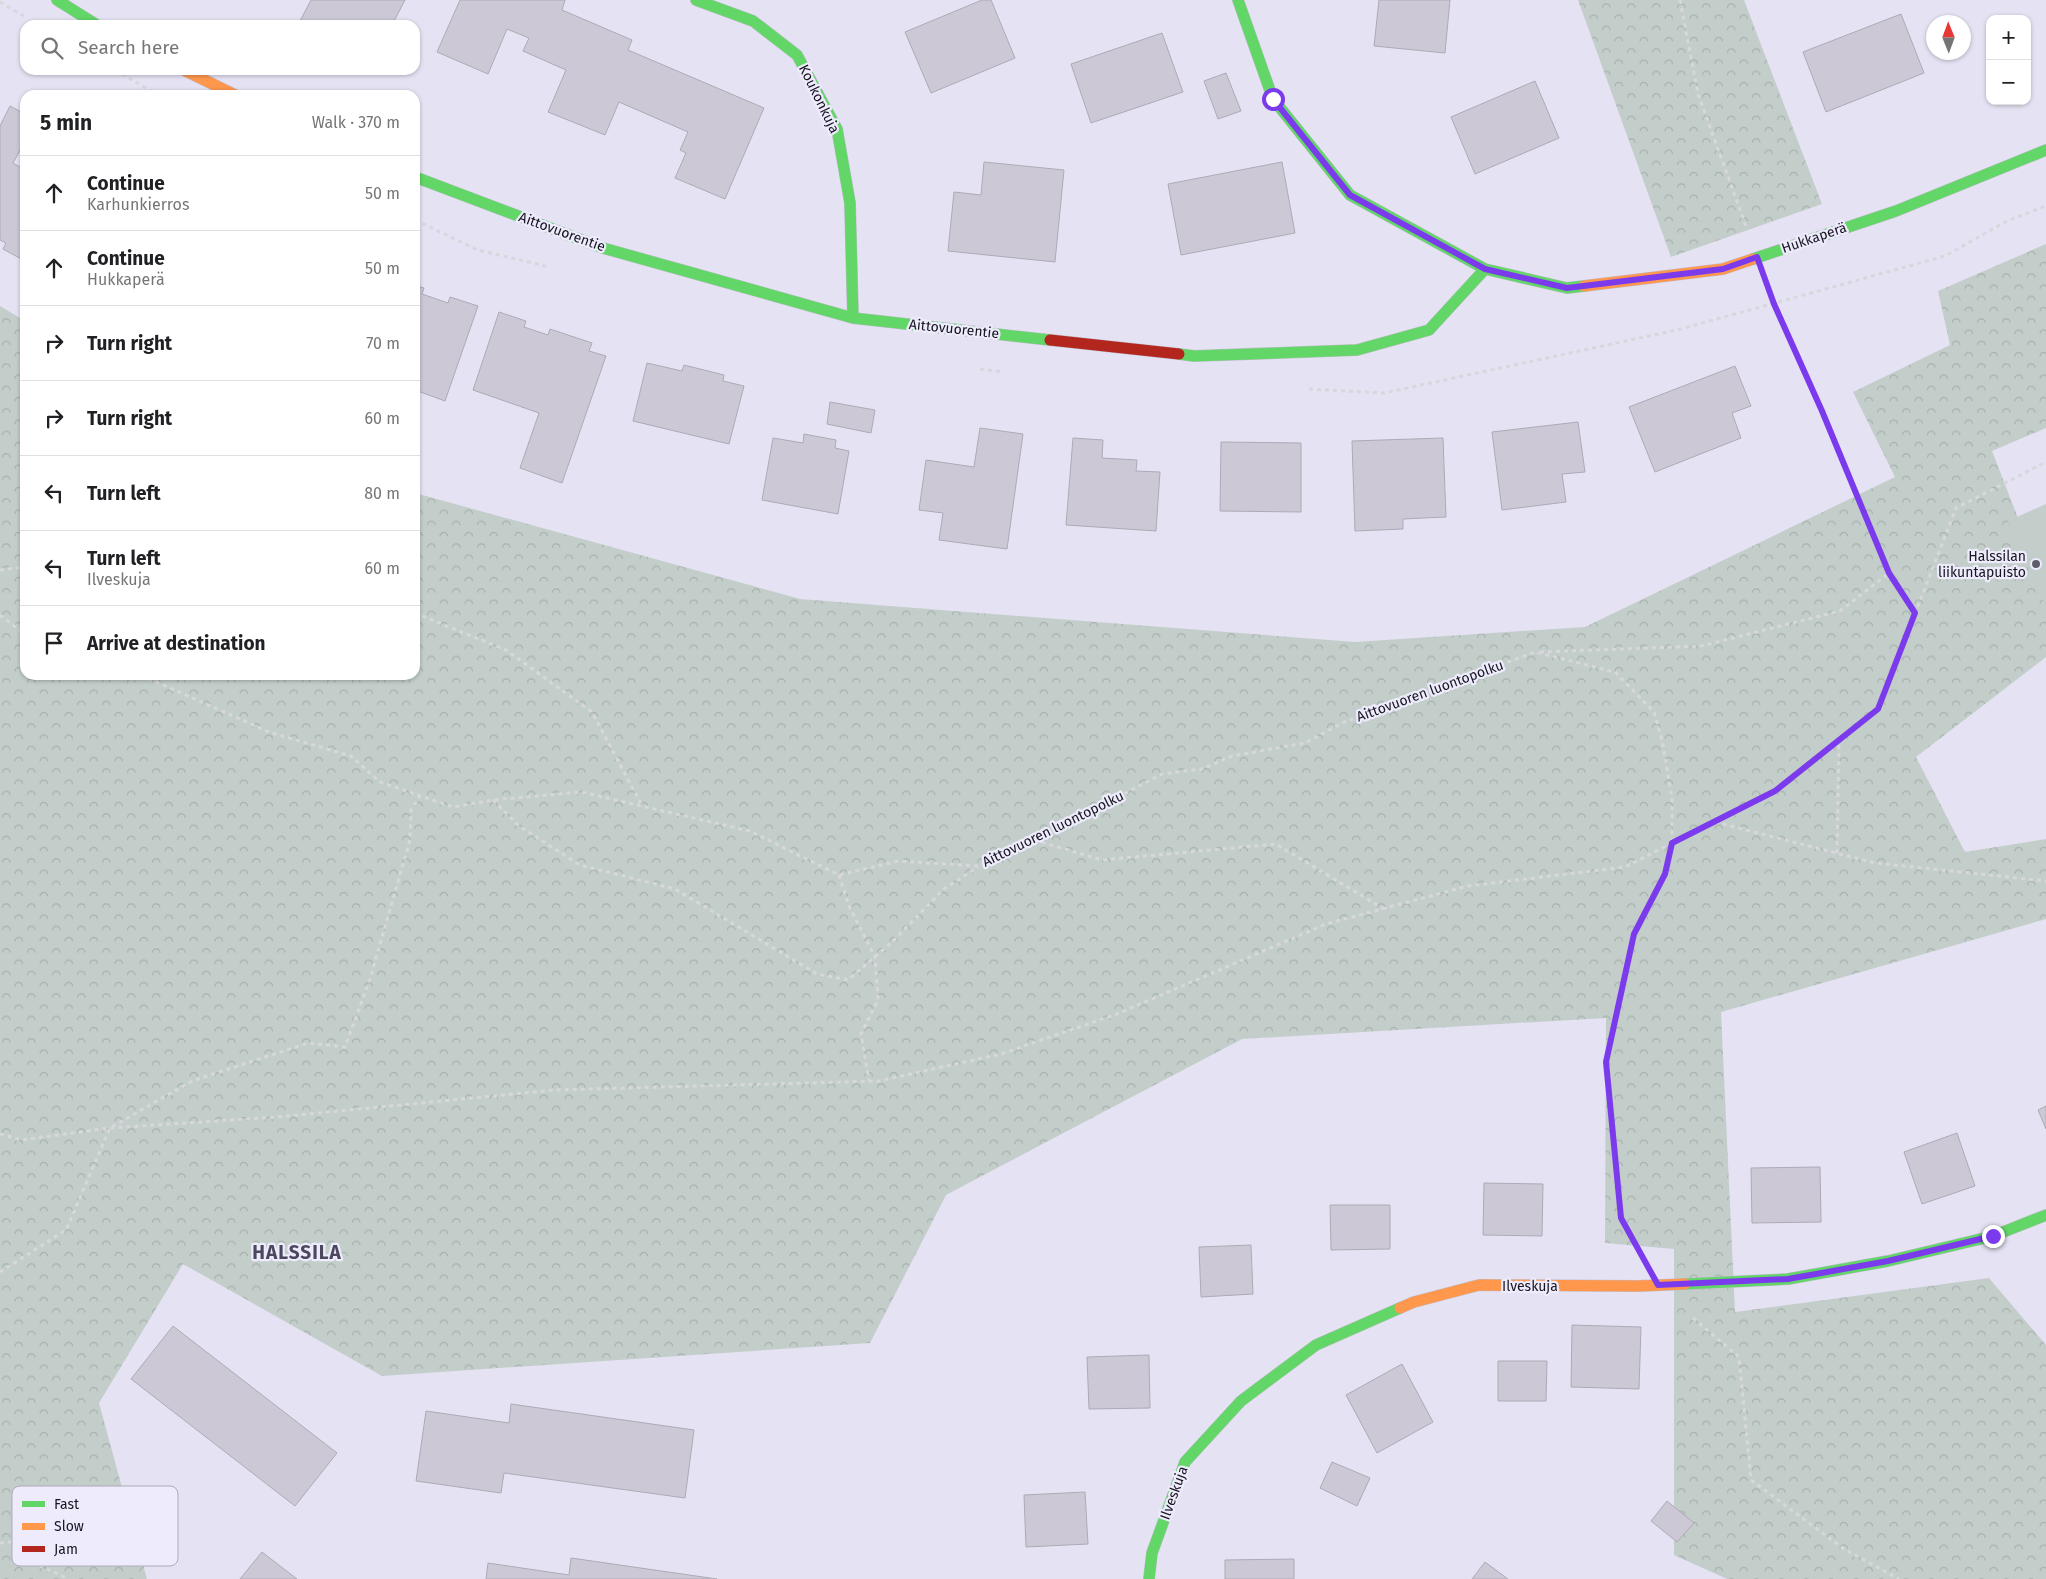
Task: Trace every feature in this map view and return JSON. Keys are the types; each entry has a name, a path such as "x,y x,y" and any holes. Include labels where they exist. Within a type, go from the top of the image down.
{"street":[{"path":"57,0 89,20"},
{"name":"Koukonkuja","path":"696,0 753,21 798,56 836,129 850,203 853,318"},
{"name":"Hukkaperä","path":"1238,0 1273,99 1350,195 1485,269 1567,288 1723,269 1896,211 2046,150"},
{"path":"194,75 225,90"},
{"name":"Aittovuorentie","path":"420,179 602,248 853,318 1194,356 1357,350 1429,330 1485,269"},
{"name":"Ilveskuja","path":"1149,1579 1152,1554 1185,1462 1241,1401 1316,1345 1414,1302 1479,1285 1658,1285 1788,1279 1888,1261 1993,1236 2046,1215"}],"path":[{"path":"1680,0 1698,94 1774,304 1822,411 1889,573 1915,613"},
{"path":"0,2 31,20"},
{"path":"124,75 149,90"},
{"path":"0,1134 21,1140 110,1128 276,1117 555,1090 879,1081 1010,1051 1117,1014 1326,924 1468,886 1625,867 1775,791 1878,709 1956,508 2046,462"},
{"path":"0,570 20,568"},
{"name":"Aittovuoren luontopolku","path":"839,875 898,861 979,866 1034,839 1055,824 1107,802 1162,774 1202,769 1232,756 1305,743 1342,723 1535,652 1700,646 1840,612 1889,573"},
{"path":"420,615 506,650 592,712 641,804"},
{"path":"0,616 20,630"},
{"path":"1535,652 1615,672 1654,712 1662,740 1672,798 1672,843 1665,874 1634,934 1606,1062 1621,1218 1658,1285 1693,1319 1739,1357 1751,1480 1844,1549 1899,1579"},
{"path":"152,680 269,732 351,756 380,782 453,807 493,800 581,792 641,804 750,831 839,875 850,906 874,957 878,1000 861,1034 870,1081"},
{"path":"1837,853 1839,740"},
{"path":"0,1272 66,1230 110,1128 192,1081 308,1043 345,1046 370,979 410,840 411,810 420,796"},
{"path":"493,800 519,826 580,866 675,889 816,974 848,980 892,942 944,889 979,866"},
{"path":"1714,822 1875,863 2046,881"},
{"path":"1034,839 1102,860 1276,844 1384,909"},
{"path":"40,1566 70,1579"}],"green space":[{"path":"1578,0 1744,0 1822,204 1671,257"},
{"path":"2046,244 2046,428 1992,451 2046,590 2046,657 1916,757 1965,852 2046,839 2046,919 1721,1012 1735,1312 1989,1278 2046,1345 2046,1579 1727,1579 1674,1555 1674,1249 1605,1243 1606,1018 1242,1039 946,1195 870,1343 382,1376 183,1264 99,1403 122,1486 12,1486 12,1566 143,1566 147,1579 0,1579 0,306 20,318 20,680 420,680 420,494 800,599 1355,642 1585,627 1895,477 1853,392 1950,345 1938,291"},
{"name":"Halssilan liikuntapuisto","path":"2046,504 2046,607 2008,521"}],"building":[{"path":"311,0 405,0 395,20 301,20"},
{"path":"460,0 565,0 562,10 632,40 628,50 764,108 725,199 675,178 686,153 680,150 688,132 619,102 605,135 548,112 566,70 523,51 529,38 507,29 488,74 437,52"},
{"path":"982,0 991,0 1015,58 931,93 905,32"},
{"path":"1379,0 1450,0 1445,53 1374,46"},
{"path":"1901,14 1924,73 1826,112 1803,52"},
{"path":"1162,33 1183,92 1091,123 1071,64"},
{"path":"1226,73 1241,111 1218,119 1204,81"},
{"path":"1535,81 1559,138 1475,174 1451,117"},
{"path":"10,106 20,111 20,150 13,163 20,167 20,258 3,249 6,243 0,240 0,126"},
{"path":"984,162 1064,170 1055,262 948,251 954,192 981,195"},
{"path":"1282,162 1295,233 1181,255 1168,184"},
{"path":"420,287 424,288 422,294 448,303 450,297 478,306 445,401 420,392"},
{"path":"499,312 526,321 524,327 548,335 550,329 592,343 589,351 606,356 562,483 520,468 539,413 473,390"},
{"path":"647,363 682,371 684,365 724,375 723,381 744,386 729,444 633,421"},
{"path":"1735,366 1751,406 1732,413 1741,438 1655,472 1629,407"},
{"path":"830,402 875,410 871,433 827,424"},
{"path":"1578,422 1585,472 1562,474 1566,502 1502,510 1492,432"},
{"path":"980,428 1023,434 1007,549 939,540 943,513 919,510 926,460 974,467"},
{"path":"804,434 836,440 835,448 849,451 838,514 762,500 773,438 803,443"},
{"path":"1073,438 1103,440 1102,458 1137,460 1136,471 1160,472 1156,531 1066,525"},
{"path":"1443,438 1446,517 1403,519 1403,529 1355,531 1352,441"},
{"path":"1221,442 1301,443 1301,512 1220,511"},
{"path":"2046,1106 2046,1129 2038,1110"},
{"path":"1957,1133 1975,1186 1922,1204 1904,1152"},
{"path":"1820,1167 1821,1222 1752,1223 1751,1168"},
{"path":"1484,1183 1543,1184 1542,1236 1483,1235"},
{"path":"1330,1205 1390,1205 1390,1249 1331,1250"},
{"path":"1251,1245 1253,1294 1201,1297 1199,1247"},
{"path":"1572,1325 1641,1327 1639,1389 1571,1387"},
{"path":"173,1326 337,1453 295,1506 131,1379"},
{"path":"1149,1355 1150,1408 1089,1409 1087,1357"},
{"path":"1498,1361 1547,1361 1546,1401 1498,1401"},
{"path":"1402,1364 1433,1422 1377,1453 1346,1395"},
{"path":"511,1404 694,1430 685,1498 504,1473 501,1493 416,1481 426,1411 509,1423"},
{"path":"1332,1462 1370,1478 1357,1506 1320,1488"},
{"path":"1085,1492 1088,1544 1026,1547 1024,1495"},
{"path":"1667,1501 1694,1523 1677,1542 1651,1521"},
{"path":"262,1552 297,1579 240,1579"},
{"path":"571,1558 717,1579 486,1579 488,1563 569,1575"},
{"path":"1294,1559 1294,1579 1225,1579 1225,1560"},
{"path":"1485,1562 1508,1579 1472,1579"}],"traffic: fast":[{"path":"57,0 89,20"},
{"path":"696,0 753,21 797,55 837,129 850,203 853,318"},
{"path":"1238,0 1273,99 1350,195 1485,269 1567,288 1584,286"},
{"path":"1753,259 1896,211 2046,150"},
{"path":"420,179 603,248 853,318 1050,340"},
{"path":"1179,354 1194,356 1357,350 1429,330 1485,269"},
{"path":"1685,1284 1788,1279 1888,1261 1993,1236 2046,1215"},
{"path":"1149,1579 1152,1553 1185,1462 1241,1401 1316,1345 1400,1308"}],"traffic: slow":[{"path":"194,75 225,90"},
{"path":"1584,286 1723,269 1753,259"},
{"path":"1400,1308 1414,1302 1479,1285 1639,1286 1685,1284"}],"traffic: jam":[{"path":"1050,340 1179,354"}],"place":[{"name":"Halssilan liikuntapuisto","path":"2036,564"}],"district":[{"name":"HALSSILA","path":"297,1252"}],"route":[{"path":"1273,99 1350,195 1485,269 1567,288 1723,269 1757,257 1774,304 1822,411 1889,573 1915,613 1878,709 1775,791 1672,843 1665,874 1634,934 1606,1062 1621,1218 1658,1285 1788,1279 1888,1261 1993,1236"}]}
